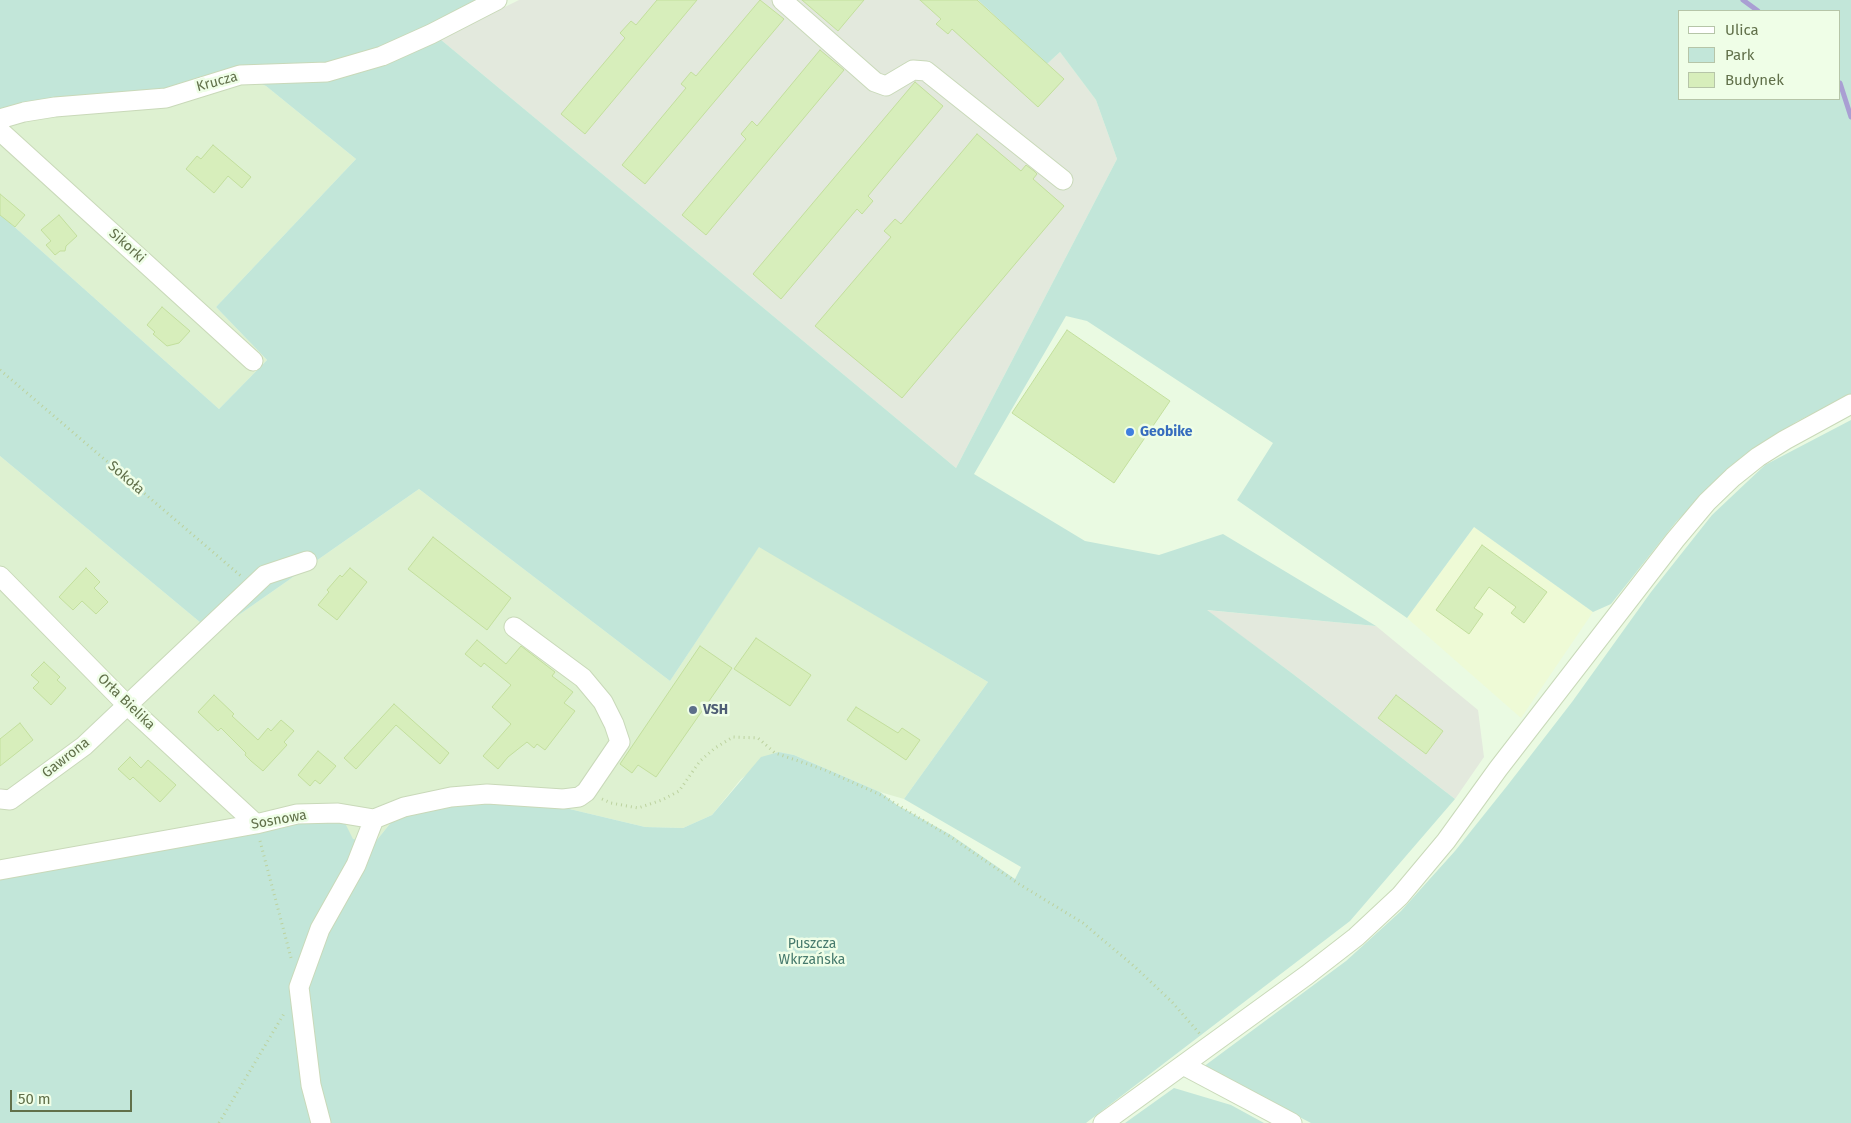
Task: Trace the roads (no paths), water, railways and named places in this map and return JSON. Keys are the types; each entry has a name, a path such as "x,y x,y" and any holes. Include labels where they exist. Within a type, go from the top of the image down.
{"street":[{"name":"Krucza","path":"0,119 24,112 55,107 166,98 240,75 327,72 382,56 431,34 497,0"},
{"path":"782,0 875,82 886,86 913,70 926,71 1063,180"},
{"name":"Sikorki","path":"0,131 253,361"},
{"path":"1103,1123 1356,937 1400,896 1446,841 1504,761 1675,540 1707,502 1733,477 1758,457 1851,404"},
{"name":"Gawrona","path":"0,799 10,800 84,746 126,704 149,686 265,575 307,561"},
{"name":"Orła Bielika","path":"0,576 126,704 256,824"},
{"path":"321,1123 311,1085 299,987 320,929 356,865 374,819 404,807 451,797 488,794 563,799 579,797 586,792 620,742 614,724 603,702 583,678 514,627"},
{"name":"Sosnowa","path":"0,870 256,824 298,814 338,813 374,819"},
{"path":"1183,1065 1292,1123"}],"waterway":[{"path":"1743,0 1757,10"},
{"path":"1841,86 1851,117"}],"place":[{"name":"Geobike","path":"1130,432"},
{"name":"VSH","path":"693,710"}],"park label":[{"name":"Puszcza Wkrzańska","path":"812,952"}]}
